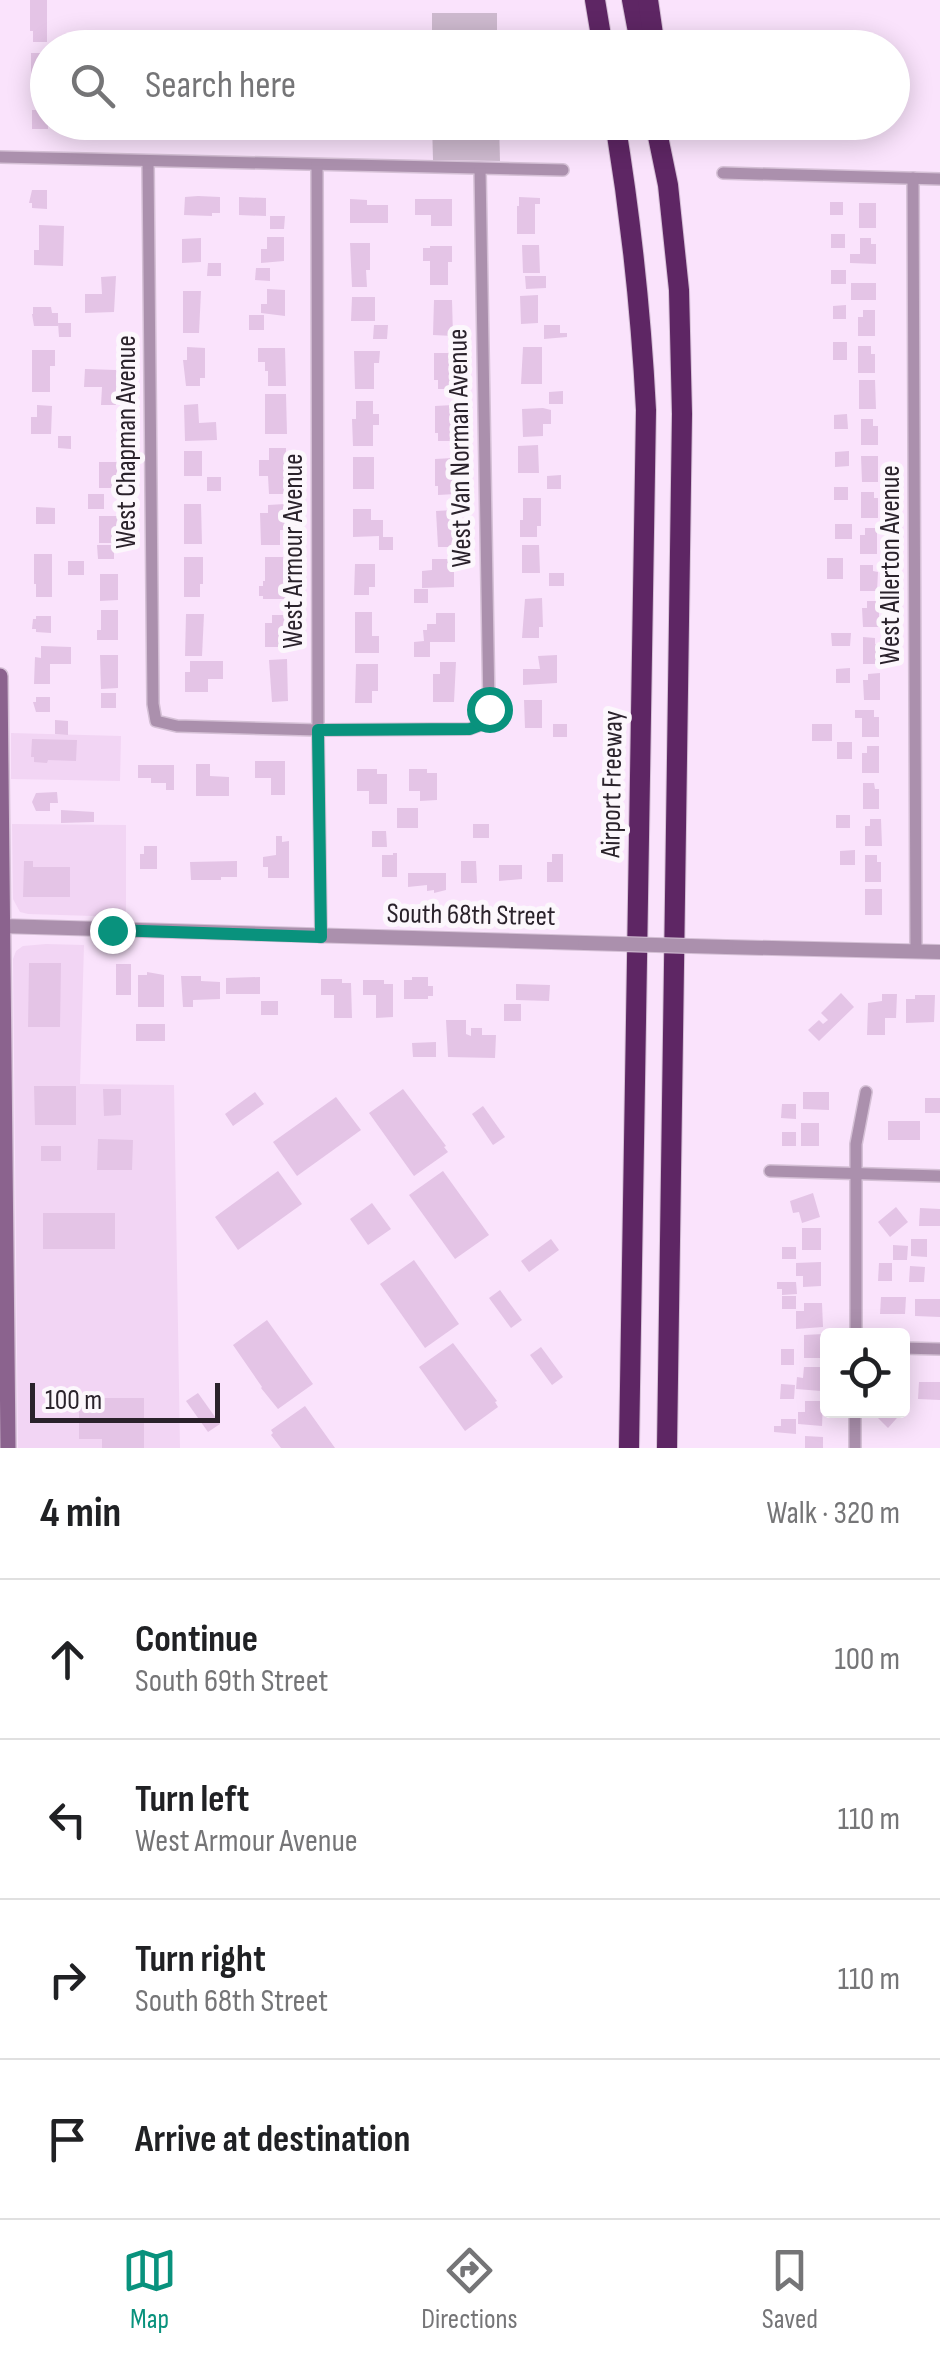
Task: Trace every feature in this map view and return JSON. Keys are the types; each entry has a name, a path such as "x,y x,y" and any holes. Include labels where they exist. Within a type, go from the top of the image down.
{"highway":[{"path":"584,0 596,30"},
{"path":"594,0 600,30"},
{"path":"632,0 638,30"},
{"path":"648,0 652,30"},
{"name":"Airport Freeway","path":"618,140 641,315 646,410 629,1448"},
{"path":"659,140 668,186 679,290 682,414 666,1448"}],"main road":[{"path":"0,676 8,1448"}],"street":[{"path":"0,158 563,170"},
{"name":"West Chapman Avenue","path":"148,162 152,704 156,721 177,726 318,730"},
{"name":"West Armour Avenue","path":"316,165 321,937"},
{"name":"West Van Norman Avenue","path":"318,730 470,729 483,724 489,709 480,169"},
{"path":"723,174 940,179"},
{"name":"West Allerton Avenue","path":"913,178 916,951"},
{"name":"South 68th Street","path":"2,926 940,952"},
{"path":"856,1328 856,1144 866,1092"},
{"path":"770,1171 940,1176"},
{"path":"910,1348 940,1349"},
{"path":"855,1418 855,1448"}],"shaded area":[{"path":"432,13 497,13 497,30 432,30"},
{"path":"432,140 499,140 500,161 433,160"},
{"path":"11,733 121,736 120,781 11,779"},
{"path":"12,824 126,825 126,917 20,912 13,899"},
{"path":"84,945 80,1084 174,1085 180,1448 18,1448 13,959 23,946"}],"building":[{"path":"30,0 47,0 47,30 30,30"},
{"path":"32,190 47,190 47,209 32,208"},
{"path":"185,197 220,197 220,213 184,215"},
{"path":"239,197 266,198 266,216 239,215"},
{"path":"519,197 540,198 540,204 535,204 535,234 517,234"},
{"path":"350,199 367,200 367,205 388,205 388,223 350,223"},
{"path":"415,199 452,199 452,226 431,226 431,215 415,215"},
{"path":"830,202 843,202 843,215 830,215"},
{"path":"859,203 876,203 876,228 859,228"},
{"path":"270,216 285,216 284,229 270,229"},
{"path":"39,225 64,226 63,266 34,265 34,250 39,250"},
{"path":"831,234 845,234 845,248 831,248"},
{"path":"267,237 284,237 284,261 261,263 261,249 267,249"},
{"path":"201,238 201,262 182,263 182,239"},
{"path":"860,238 871,238 871,244 876,244 876,264 850,263 850,254 860,254"},
{"path":"350,243 370,243 367,287 352,287"},
{"path":"522,245 539,245 540,273 523,273"},
{"path":"452,246 448,285 430,285 430,261 423,261 423,248"},
{"path":"208,263 221,263 221,276 207,276"},
{"path":"256,268 270,268 270,281 255,280"},
{"path":"831,270 846,270 846,284 831,284"},
{"path":"116,276 114,312 85,313 85,294 102,294 101,277"},
{"path":"525,276 546,276 546,288 526,289"},
{"path":"851,283 876,283 876,300 851,300"},
{"path":"267,289 285,290 285,316 261,313 261,304 267,304"},
{"path":"183,291 201,291 199,333 183,333"},
{"path":"538,295 538,323 521,324 520,296"},
{"path":"352,297 375,297 375,321 351,321"},
{"path":"434,300 452,300 453,336 433,335"},
{"path":"846,305 846,319 833,319 833,306"},
{"path":"33,307 51,307 52,313 58,313 58,326 34,326"},
{"path":"863,310 875,310 875,336 858,336 858,317 863,317"},
{"path":"249,315 264,315 264,330 249,330"},
{"path":"58,323 71,323 71,337 59,337"},
{"path":"374,325 388,325 387,339 373,339"},
{"path":"544,325 560,325 560,333 567,333 567,337 544,339"},
{"path":"833,342 847,342 847,360 833,360"},
{"path":"858,346 871,346 875,373 858,373"},
{"path":"187,347 205,348 205,378 200,378 200,386 186,386 183,360 187,360"},
{"path":"523,347 542,347 542,384 521,384"},
{"path":"258,348 285,348 286,386 268,386 268,371 265,362 258,362"},
{"path":"32,350 55,350 55,366 50,366 50,392 32,392"},
{"path":"354,351 380,351 379,363 374,363 374,389 355,389"},
{"path":"434,353 452,353 454,389 438,389"},
{"path":"85,369 116,370 116,405 101,405 102,387 84,387"},
{"path":"859,380 875,380 876,409 859,409"},
{"path":"563,391 563,404 549,404 549,392"},
{"path":"265,394 286,394 287,434 265,434"},
{"path":"356,401 373,401 373,414 379,414 379,425 373,425 373,446 353,446"},
{"path":"198,404 199,423 216,422 217,440 185,441 184,405"},
{"path":"37,405 52,406 51,434 31,434 31,417 37,417"},
{"path":"453,405 455,441 438,441 435,406"},
{"path":"522,409 551,410 551,424 543,424 543,436 523,437"},
{"path":"847,414 848,429 834,429 834,415"},
{"path":"861,419 873,419 873,426 878,426 878,445 861,445"},
{"path":"58,436 71,436 71,449 58,448"},
{"path":"538,445 539,473 518,473 518,446"},
{"path":"269,448 286,448 285,494 269,494 268,476 259,476 259,460 269,460"},
{"path":"184,451 202,451 202,476 184,476"},
{"path":"849,451 849,466 835,467 835,452"},
{"path":"861,456 878,456 878,482 862,482"},
{"path":"353,457 374,457 374,489 353,489"},
{"path":"453,458 455,494 438,495 435,459"},
{"path":"99,462 117,462 117,488 99,488"},
{"path":"561,475 561,489 547,489 547,476"},
{"path":"207,477 221,477 221,491 207,491"},
{"path":"834,487 848,487 848,500 834,500"},
{"path":"861,492 874,492 874,498 878,498 878,518 861,518"},
{"path":"88,494 104,494 104,509 88,509"},
{"path":"523,498 541,498 537,537 520,537"},
{"path":"184,504 201,504 202,544 184,544"},
{"path":"285,504 285,530 280,530 280,545 261,545 260,513 268,513 268,505"},
{"path":"36,507 55,508 55,524 36,524"},
{"path":"353,509 371,509 371,520 383,520 383,537 393,537 393,550 379,550 379,536 353,537"},
{"path":"454,510 455,547 438,547 436,511"},
{"path":"99,516 118,516 118,543 99,543"},
{"path":"835,524 852,524 852,539 835,539"},
{"path":"865,528 877,528 877,554 860,554 860,535 865,535"},
{"path":"97,545 114,545 114,559 98,559"},
{"path":"522,545 539,545 540,573 522,573"},
{"path":"34,554 52,554 52,597 36,597"},
{"path":"184,557 203,557 200,597 184,597"},
{"path":"265,557 283,557 287,599 259,596 259,586 265,581"},
{"path":"827,558 843,558 843,579 827,579"},
{"path":"432,559 454,559 454,587 422,588 422,571 432,570"},
{"path":"68,561 84,561 84,575 68,575"},
{"path":"355,564 375,564 375,587 369,587 369,595 354,595"},
{"path":"860,565 873,565 873,571 878,572 877,591 860,591"},
{"path":"549,573 564,573 564,586 549,586"},
{"path":"100,574 118,574 118,600 100,601"},
{"path":"414,589 428,589 428,603 414,603"},
{"path":"542,598 543,627 539,627 539,638 522,638 525,599"},
{"path":"867,601 879,601 879,627 863,627 862,608 867,608"},
{"path":"101,610 118,610 118,640 97,640"},
{"path":"355,612 372,612 372,636 379,636 379,653 355,653"},
{"path":"436,613 455,613 455,642 430,642 430,657 414,657 414,642 424,641 423,630 427,630 427,624 436,624"},
{"path":"186,614 204,614 202,656 185,656"},
{"path":"272,615 287,615 287,647 265,647 265,623 272,623"},
{"path":"36,616 51,616 51,633 32,629"},
{"path":"831,633 851,633 850,646 832,646"},
{"path":"863,637 875,638 875,644 880,644 880,664 863,664"},
{"path":"41,646 71,647 71,664 50,664 50,684 34,684 35,657 41,658"},
{"path":"100,655 118,655 118,688 101,689"},
{"path":"557,655 557,683 523,685 523,669 540,669 538,656"},
{"path":"287,659 288,701 272,702 269,660"},
{"path":"190,661 223,661 223,679 208,679 208,692 185,692 185,672 190,672"},
{"path":"440,662 456,662 454,702 433,702 433,674 440,674"},
{"path":"356,664 378,664 378,691 372,691 372,703 355,703"},
{"path":"850,668 850,683 836,683 836,669"},
{"path":"880,673 880,700 864,700 863,680 868,680 868,674"},
{"path":"101,693 116,693 116,708 101,708"},
{"path":"36,697 50,697 50,712 36,712"},
{"path":"524,700 542,700 542,728 525,728"},
{"path":"855,710 874,710 874,717 879,717 879,737 862,737 862,718 855,718"},
{"path":"55,720 68,721 68,735 55,734"},
{"path":"553,724 567,724 567,737 553,737"},
{"path":"812,724 832,724 832,741 812,741"},
{"path":"32,739 77,740 76,761 34,762"},
{"path":"837,742 852,742 852,759 837,759"},
{"path":"867,746 879,746 879,773 862,773 862,753 867,753"},
{"path":"255,761 285,761 285,795 271,795 271,778 255,778"},
{"path":"196,764 210,764 210,776 229,777 229,796 196,796"},
{"path":"138,765 174,765 174,790 166,790 166,783 151,783 151,778 138,778"},
{"path":"357,769 377,769 377,774 387,774 387,804 369,804 369,791 357,791"},
{"path":"409,769 437,773 437,800 420,801 420,791 409,791"},
{"path":"863,783 874,783 875,789 879,789 879,809 863,809"},
{"path":"57,792 58,803 50,803 50,811 36,811 32,802 36,793"},
{"path":"397,808 418,808 418,828 397,828"},
{"path":"61,810 94,812 94,822 61,823"},
{"path":"836,815 850,815 850,828 836,828"},
{"path":"870,819 881,819 882,846 865,846 865,826 870,826"},
{"path":"473,824 489,824 489,838 473,838"},
{"path":"372,831 386,831 387,847 372,847"},
{"path":"276,836 282,836 282,842 289,841 289,878 268,878 268,867 263,867 263,857 276,855"},
{"path":"144,846 157,846 157,869 140,869"},
{"path":"855,850 855,865 840,865 840,851"},
{"path":"397,853 397,877 382,877 382,855"},
{"path":"552,854 563,854 563,882 547,882 547,862 552,862"},
{"path":"865,855 877,855 881,882 865,882"},
{"path":"24,861 33,861 33,867 70,867 70,897 23,897"},
{"path":"237,861 237,877 191,880 190,862"},
{"path":"461,861 476,861 477,883 461,883"},
{"path":"499,865 522,865 522,879 499,881"},
{"path":"408,873 446,873 446,890 434,893 427,891 427,885 408,887"},
{"path":"865,889 882,889 882,915 865,915"},
{"path":"29,963 61,963 60,1027 28,1027"},
{"path":"116,964 131,964 131,995 116,995"},
{"path":"138,975 164,975 164,1007 138,1007"},
{"path":"181,976 201,976 201,981 220,982 220,999 193,1000 193,1007 183,1007"},
{"path":"260,977 260,994 226,994 226,978"},
{"path":"428,977 433,996 404,999 404,980"},
{"path":"321,979 351,983 352,1018 334,1018 334,995 321,995"},
{"path":"363,980 393,984 393,1017 376,1018 376,995 363,995"},
{"path":"516,984 550,985 549,1001 516,1000"},
{"path":"841,993 854,1007 819,1041 808,1030 819,1020 823,1024 828,1020 821,1013"},
{"path":"882,994 897,994 896,1018 885,1018 885,1035 867,1035 868,1003 882,1001"},
{"path":"915,995 935,995 934,1022 906,1023 906,999 915,999"},
{"path":"261,1001 278,1001 278,1015 261,1015"},
{"path":"504,1004 521,1004 521,1021 504,1021"},
{"path":"446,1020 466,1020 466,1034 471,1036 471,1028 482,1028 482,1035 496,1035 495,1058 448,1057"},
{"path":"136,1024 165,1024 165,1041 136,1041"},
{"path":"436,1042 436,1057 413,1057 412,1043"},
{"path":"34,1086 76,1086 76,1125 35,1125"},
{"path":"103,1089 121,1089 121,1115 104,1116"},
{"path":"403,1089 448,1152 414,1176 369,1113"},
{"path":"255,1092 264,1104 233,1126 225,1114"},
{"path":"803,1092 829,1092 829,1110 803,1109"},
{"path":"336,1097 361,1130 297,1176 273,1142"},
{"path":"925,1098 940,1098 940,1113 925,1113"},
{"path":"782,1104 796,1104 796,1119 781,1118"},
{"path":"483,1106 505,1137 493,1145 472,1114"},
{"path":"888,1121 920,1121 920,1140 888,1140"},
{"path":"801,1123 819,1123 819,1146 801,1146"},
{"path":"782,1132 796,1132 796,1146 782,1146"},
{"path":"98,1139 133,1140 132,1170 97,1170"},
{"path":"41,1146 61,1146 61,1161 41,1161"},
{"path":"278,1171 302,1204 238,1250 215,1217"},
{"path":"443,1171 489,1235 455,1259 409,1195"},
{"path":"813,1193 820,1217 802,1223 799,1212 793,1213 790,1201"},
{"path":"372,1203 391,1229 368,1245 350,1219"},
{"path":"896,1207 908,1222 890,1237 878,1222"},
{"path":"920,1208 940,1209 940,1226 919,1226"},
{"path":"43,1213 115,1213 115,1249 43,1249"},
{"path":"802,1228 821,1228 821,1250 802,1250"},
{"path":"551,1239 559,1250 529,1272 521,1261"},
{"path":"911,1239 927,1239 927,1257 911,1256"},
{"path":"893,1245 908,1246 907,1260 893,1260"},
{"path":"782,1247 796,1247 796,1259 782,1259"},
{"path":"414,1260 459,1324 425,1348 380,1284"},
{"path":"821,1262 821,1286 803,1287 803,1276 796,1276 796,1263"},
{"path":"879,1263 892,1263 892,1281 878,1281"},
{"path":"910,1266 925,1267 924,1282 909,1282"},
{"path":"777,1282 796,1282 797,1294 782,1295"},
{"path":"500,1290 522,1320 511,1328 489,1298"},
{"path":"782,1296 796,1296 796,1309 782,1309"},
{"path":"881,1297 906,1297 905,1314 880,1314"},
{"path":"915,1299 940,1299 940,1317 915,1316"},
{"path":"804,1303 822,1303 823,1327 796,1329 796,1311 804,1311"},
{"path":"267,1320 313,1384 278,1409 233,1345"},
{"path":"820,1334 820,1358 804,1358 804,1335"},
{"path":"453,1343 498,1407 465,1431 419,1367"},
{"path":"541,1347 563,1377 552,1385 530,1355"},
{"path":"781,1349 794,1349 794,1365 781,1365"},
{"path":"804,1367 820,1367 820,1391 796,1389 797,1377 803,1378"},
{"path":"919,1382 940,1382 940,1400 918,1399"},
{"path":"781,1384 795,1385 794,1399 780,1399"},
{"path":"198,1393 220,1424 208,1432 186,1401"},
{"path":"79,1398 144,1398 144,1448 102,1448 102,1439 79,1439"},
{"path":"805,1401 820,1401 822,1426 798,1424 798,1412 805,1412"},
{"path":"305,1406 335,1448 281,1448 271,1435 271,1430"},
{"path":"878,1418 897,1418 888,1428"},
{"path":"781,1419 796,1419 796,1434 774,1432 774,1426 781,1426"},
{"path":"805,1436 823,1437 823,1448 805,1448"}],"route":[{"path":"112,930 321,937 318,730 470,729 483,724 489,709"}]}
